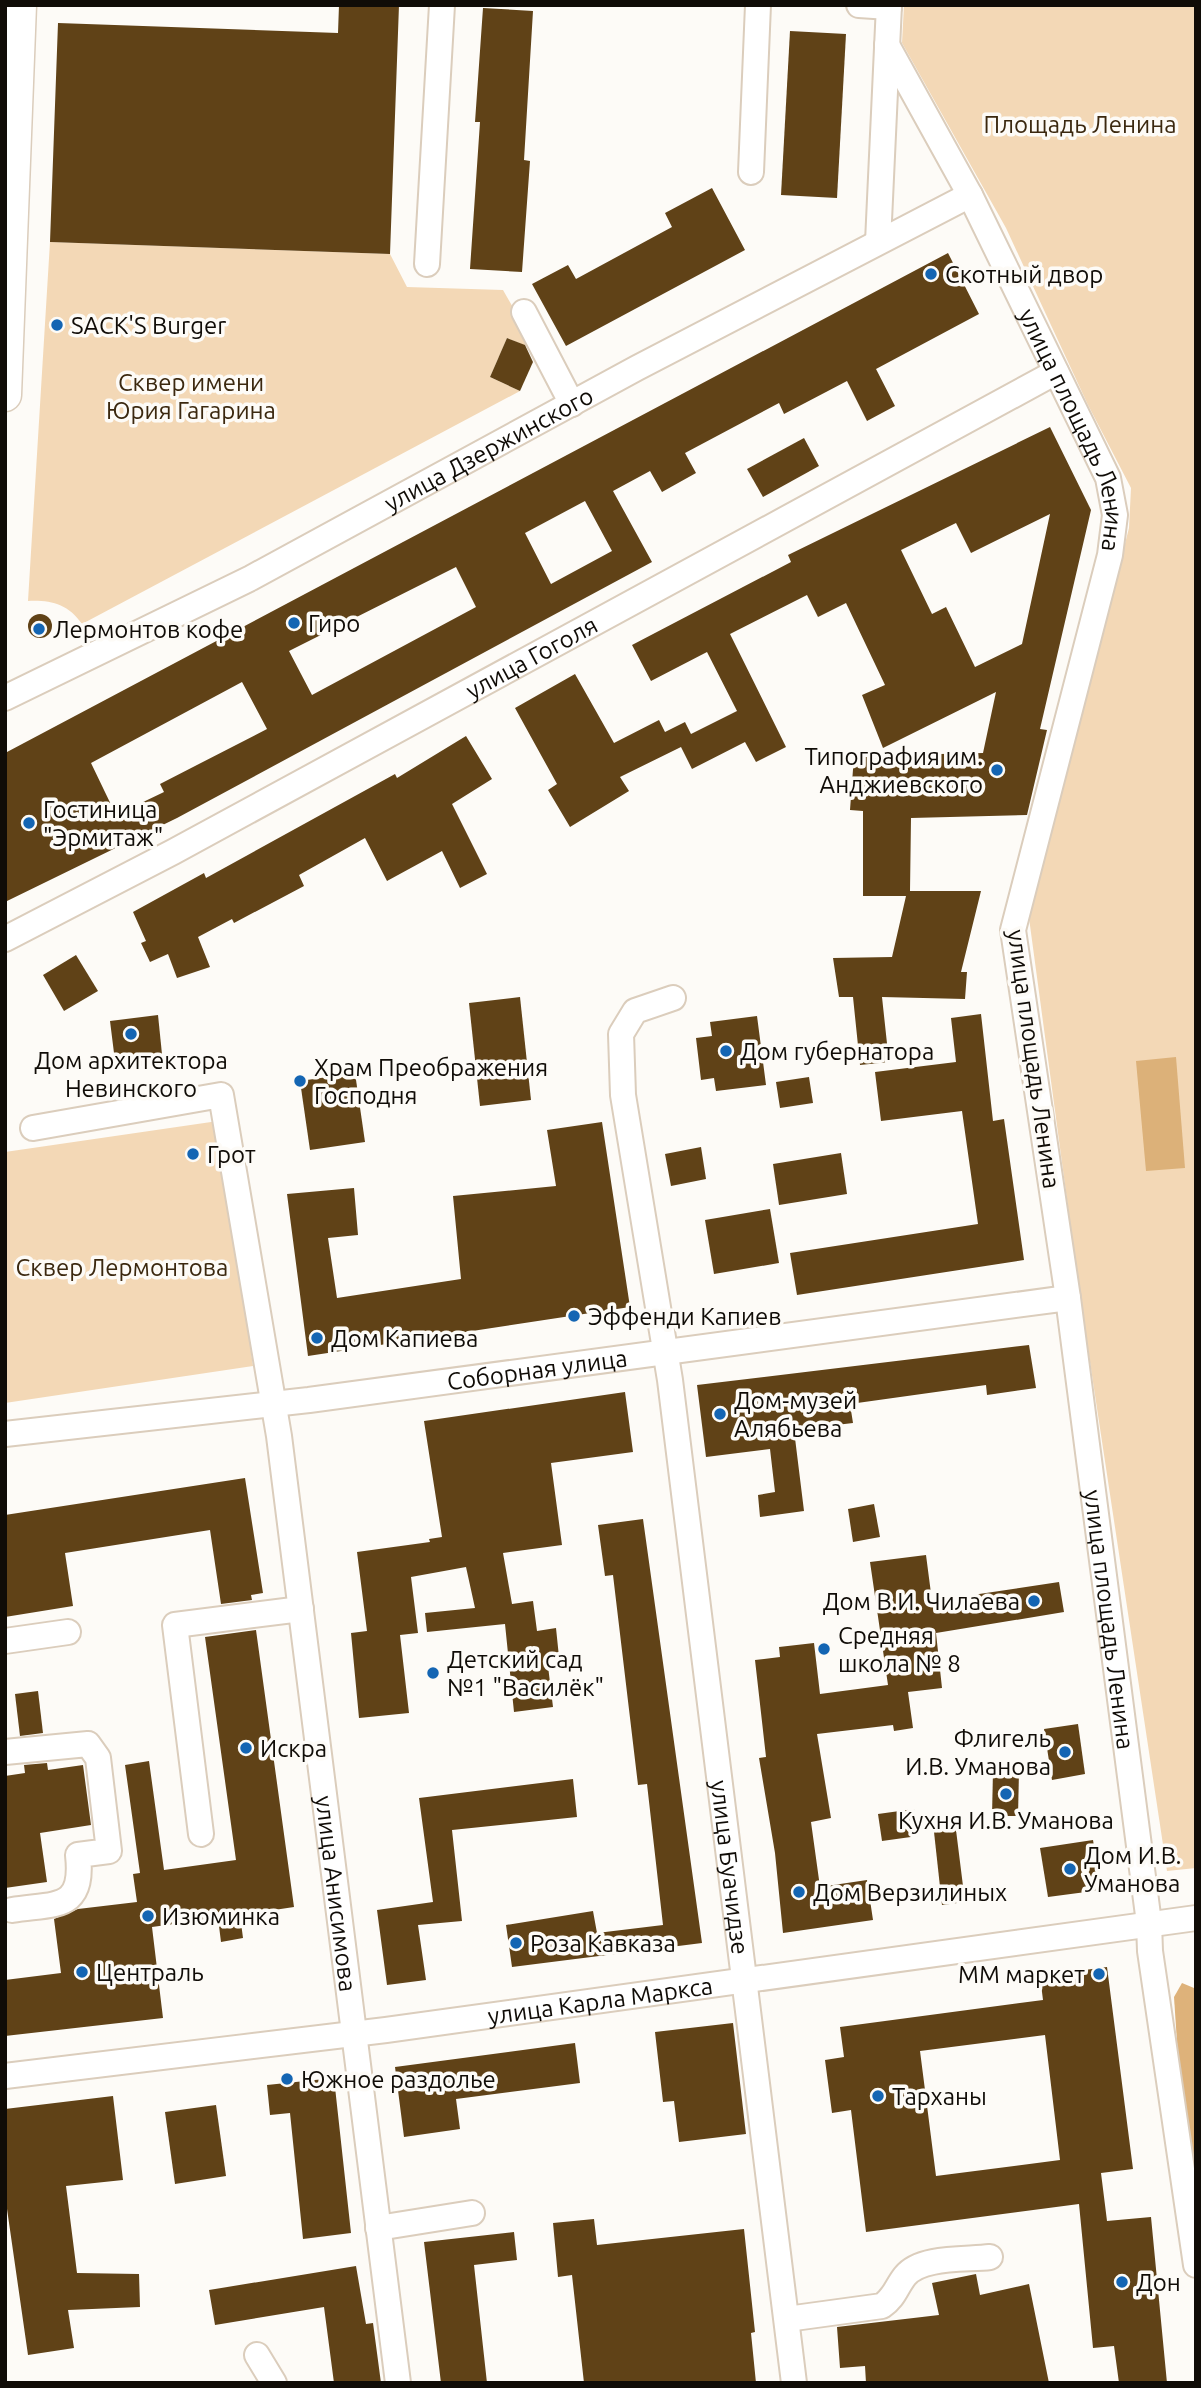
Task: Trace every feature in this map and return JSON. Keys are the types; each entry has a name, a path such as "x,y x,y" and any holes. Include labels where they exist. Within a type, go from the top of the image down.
{"main road":[{"path":"5,395 20,5"}],"street":[{"path":"427,264 442,5"},
{"path":"751,172 758,5"},
{"path":"859,5 889,6 878,242"},
{"name":"улица площадь Ленина","path":"887,45 970,195 1108,478 1115,515 1110,555 1013,930 1068,1298 1149,1923 1150,1951 1196,2265"},
{"name":"улица Дзержинского","path":"5,698 251,578 572,404 970,195"},
{"path":"524,312 572,404"},
{"name":"улица Гоголя","path":"5,939 185,845 1056,372"},
{"name":"улица Буачидзе","path":"673,998 635,1011 621,1034 624,1095 665,1354 746,1981 794,2383"},
{"name":"улица Анисимова","path":"33,1128 221,1095 273,1404 398,2383"},
{"name":"Соборная улица","path":"5,1434 273,1404 665,1354 1068,1298"},
{"path":"201,1834 175,1625 301,1609"},
{"path":"5,1641 68,1632"},
{"path":"5,1752 88,1744 99,1758 109,1851 78,1855 80,1880 73,1896 60,1903 12,1910"},
{"name":"улица Карла Маркса","path":"5,2076 354,2034 1196,1918"},
{"path":"378,2228 472,2213"},
{"path":"787,2319 882,2306 893,2298 906,2274 925,2264 990,2257"},
{"path":"257,2354 274,2383"}],"green space":[{"name":"Площадь Ленина","path":"904,5 1196,5 1196,1868 1167,1871 1080,1296 1029,918 1129,528 1131,488 1088,405 1006,228 902,43"},
{"name":"Сквер имени Юрия Гагарина","path":"50,242 390,254 407,287 503,290 538,351 507,338 490,377 520,391 82,624 71,612 58,605 44,601 28,601"},
{"name":"Сквер Лермонтова","path":"218,1121 253,1366 5,1403 5,1152"}],"shaded area":[{"path":"1176,1057 1185,1168 1146,1171 1136,1061"},
{"path":"1182,1983 1194,1988 1196,1996 1196,2189 1185,2161 1174,1997"}],"building":[{"path":"339,5 399,5 390,254 50,242 58,23 338,33"},
{"path":"483,8 533,11 524,160 530,161 522,272 470,269 480,122 475,122"},
{"path":"790,31 846,34 837,198 781,195"},
{"path":"712,188 745,250 566,346 532,284 568,265 576,279 672,227 665,213"},
{"path":"948,253 979,314 876,369 895,406 867,421 847,381 784,414 779,403 685,453 696,473 662,492 650,471 613,491 652,562 177,818 5,902 7,752","holes":["585,501 612,551 551,584 525,533","456,567 476,607 312,695 289,651","242,682 267,729 160,784 164,792 116,815 91,763"]},
{"path":"507,338 525,345 533,362 520,391 490,377"},
{"path":"1050,427 1091,510 1040,729 1047,730 1027,815 911,818 910,891 981,891 961,972 967,972 965,999 882,997 889,1062 860,1065 853,997 839,997 833,958 892,957 906,896 863,896 863,811 850,810 854,756 983,753 996,692 883,748 862,695 885,685 846,603 818,617 807,595 730,634 786,747 756,762 745,742 692,769 681,747 620,777 629,791 570,827 548,790 557,784 515,708 575,674 614,743 659,720 665,732 685,722 691,734 737,711 707,652 651,681 632,645 791,562 788,555","holes":["1050,514 1022,644 975,667 946,607 932,614 901,550 956,523 971,553"]},
{"path":"804,438 819,466 763,497 747,469"},
{"path":"40,614 51,621 52,626 45,637 40,638 29,631 28,626 35,615"},
{"path":"466,736 492,779 452,804 487,874 460,888 442,851 387,881 365,838 299,875 304,886 234,923 232,919 198,937 210,967 177,978 168,954 150,962 141,943 146,941 133,912 204,873 206,878 395,774 397,778"},
{"path":"76,955 98,991 64,1011 43,975"},
{"path":"520,997 531,1100 480,1106 469,1003"},
{"path":"981,1014 993,1121 1004,1119 1024,1260 797,1295 790,1253 978,1224 962,1111 881,1121 875,1072 956,1062 951,1018"},
{"path":"158,1015 163,1064 116,1069 110,1021"},
{"path":"757,1016 766,1085 716,1091 714,1078 701,1080 696,1038 712,1036 710,1022"},
{"path":"355,1073 365,1142 310,1150 300,1081"},
{"path":"809,1077 813,1103 780,1108 776,1082"},
{"path":"602,1122 630,1307 308,1356 287,1194 354,1188 358,1235 328,1238 337,1298 461,1279 453,1196 556,1186 547,1130"},
{"path":"701,1147 706,1179 671,1186 665,1154"},
{"path":"841,1153 847,1194 779,1205 773,1164"},
{"path":"770,1209 779,1263 714,1274 705,1220"},
{"path":"1029,1345 1036,1388 987,1395 986,1385 850,1404 853,1423 794,1430 804,1511 760,1517 758,1495 775,1492 770,1449 706,1457 697,1385"},
{"path":"625,1392 633,1452 551,1463 562,1545 503,1553 512,1604 533,1601 537,1631 556,1628 559,1657 547,1658 553,1707 514,1712 505,1624 427,1632 425,1613 475,1608 466,1567 411,1577 418,1633 400,1635 409,1713 359,1718 351,1633 367,1631 357,1552 430,1542 429,1539 442,1537 424,1421"},
{"path":"245,1478 263,1593 251,1595 252,1600 221,1604 210,1530 65,1553 73,1606 5,1617 5,1515"},
{"path":"874,1504 880,1537 853,1542 848,1509"},
{"path":"643,1519 702,1943 512,1967 506,1925 593,1911 597,1933 663,1925 647,1784 638,1785 613,1575 605,1576 598,1525"},
{"path":"926,1555 932,1601 1059,1582 1064,1612 936,1633 942,1688 908,1692 913,1728 894,1731 893,1725 817,1734 831,1818 811,1822 820,1887 867,1880 873,1920 783,1933 775,1853 759,1758 766,1757 755,1660 780,1657 779,1647 814,1643 820,1694 888,1685 870,1562"},
{"path":"256,1630 294,1907 240,1915 243,1938 221,1942 218,1918 152,1927 163,2018 5,2036 5,1980 61,1973 54,1919 78,1909 137,1902 133,1874 140,1873 125,1765 149,1761 164,1870 236,1860 205,1637"},
{"path":"38,1691 43,1733 20,1736 15,1694"},
{"name":"Флигель И.В. Уманова","path":"1078,1724 1085,1774 1052,1780 1044,1729"},
{"path":"47,1763 48,1770 83,1765 91,1825 40,1833 47,1882 5,1888 5,1776 25,1773 24,1765"},
{"name":"Кухня И.В. Уманова","path":"993,1771 1019,1771 1018,1816 992,1816"},
{"path":"573,1779 577,1817 452,1830 462,1921 418,1925 426,1980 387,1985 377,1910 433,1902 419,1798"},
{"path":"914,1809 918,1836 882,1841 878,1814"},
{"path":"956,1830 965,1902 942,1905 934,1832"},
{"name":"Дом И.В. Уманова","path":"1093,1840 1101,1890 1048,1897 1040,1848"},
{"name":"Тарханы","path":"1107,1967 1133,2169 1101,2173 1107,2221 1151,2217 1167,2383 1119,2383 1114,2346 1093,2348 1079,2204 866,2232 851,2110 832,2113 825,2060 844,2057 840,2027 1043,2000 1040,1976","holes":["1045,2035 1060,2160 936,2176 920,2051"]},
{"path":"733,2023 746,2134 679,2142 674,2101 663,2102 655,2032"},
{"path":"575,2043 580,2083 456,2099 460,2129 404,2137 395,2067"},
{"path":"334,2078 351,2233 303,2239 290,2113 270,2115 267,2085"},
{"path":"113,2096 123,2180 66,2186 77,2273 139,2274 140,2307 68,2310 74,2348 28,2355 5,2195 5,2109"},
{"path":"216,2105 226,2176 175,2184 165,2112"},
{"path":"594,2219 597,2245 744,2229 755,2332 751,2333 756,2383 584,2383 572,2275 558,2277 553,2223"},
{"path":"514,2232 517,2260 474,2265 487,2383 441,2383 424,2242"},
{"path":"356,2266 366,2324 373,2323 381,2383 334,2383 324,2307 215,2325 209,2290"},
{"path":"976,2274 980,2295 1029,2284 1049,2383 866,2383 865,2366 840,2368 837,2327 939,2315 932,2283"}],"place":[{"name":"Скотный двор","path":"931,274"},
{"name":"SACK'S Burger","path":"57,325"},
{"name":"Гиро","path":"294,623"},
{"name":"Лермонтов кофе","path":"39,629"},
{"name":"Типография им. Анджиевского","path":"997,770"},
{"name":"Гостиница \"Эрмитаж\"","path":"29,823"},
{"name":"Дом архитектора Невинского","path":"131,1034"},
{"name":"Дом губернатора","path":"726,1051"},
{"name":"Храм Преображения Господня","path":"300,1081"},
{"name":"Грот","path":"193,1154"},
{"name":"Эффенди Капиев","path":"574,1316"},
{"name":"Дом Капиева","path":"317,1338"},
{"name":"Дом-музей Алябьева","path":"720,1414"},
{"name":"Дом В.И. Чилаева","path":"1034,1601"},
{"name":"Средняя школа № 8","path":"824,1649"},
{"name":"Детский сад №1 \"Василёк\"","path":"433,1673"},
{"name":"Искра","path":"246,1748"},
{"name":"Флигель И.В. Уманова","path":"1065,1752"},
{"name":"Кухня И.В. Уманова","path":"1006,1794"},
{"name":"Дом И.В. Уманова","path":"1070,1869"},
{"name":"Дом Верзилиных","path":"799,1892"},
{"name":"Изюминка","path":"148,1916"},
{"name":"Роза Кавказа","path":"516,1943"},
{"name":"Централь","path":"82,1972"},
{"name":"ММ маркет","path":"1099,1974"},
{"name":"Южное раздолье","path":"287,2079"},
{"name":"Тарханы","path":"878,2096"},
{"name":"Дон","path":"1122,2282"}]}
